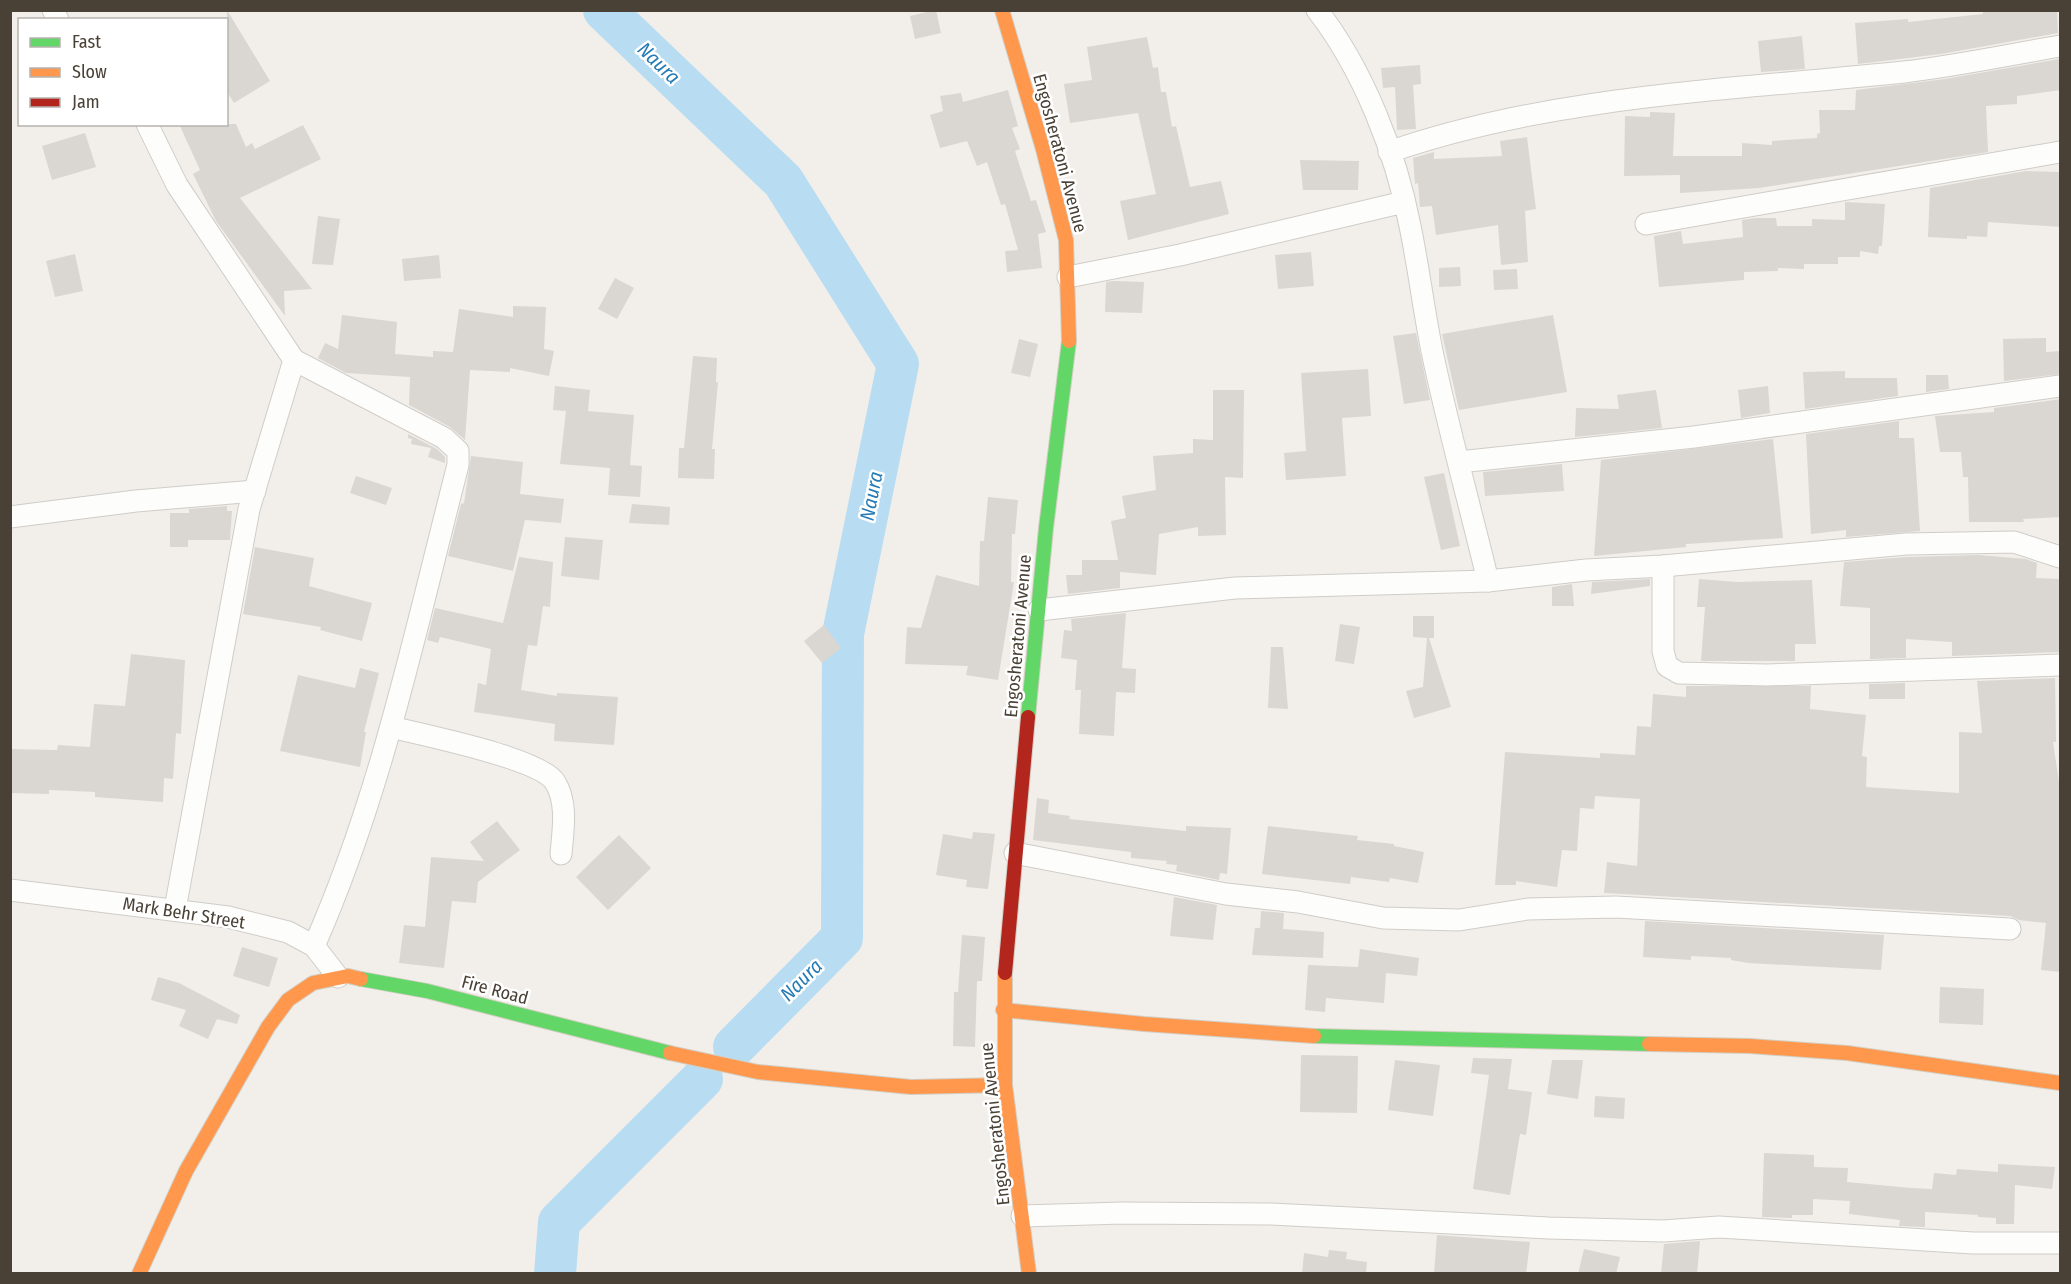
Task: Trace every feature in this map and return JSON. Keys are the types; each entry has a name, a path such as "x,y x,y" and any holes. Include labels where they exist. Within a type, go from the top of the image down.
{"street":[{"name":"Engosheratoni Avenue","path":"1002,10 1043,149 1066,240 1068,277 1068,371 1046,528 1015,853 1003,1010 1005,1085 1029,1274"},
{"path":"1317,10 1338,37 1364,87 1389,152 1404,202 1433,355 1488,581"},
{"path":"1389,152 1447,132 1486,122 1679,93 1907,71 2061,46"},
{"path":"148,126 177,185 294,360 444,438 458,451 458,465 391,727 338,890 314,946"},
{"path":"1646,224 2061,152"},
{"path":"1068,277 1180,255 1404,202"},
{"path":"175,909 255,491 294,360"},
{"path":"1459,462 1694,436 2061,386"},
{"path":"10,517 136,501 255,491"},
{"path":"1039,610 1235,588 1488,581 1586,570 1663,566 1906,544 2014,542 2061,557"},
{"path":"1663,566 1663,651 1667,666 1679,673 1767,675 2061,665"},
{"path":"391,727 495,753 542,771 554,780 562,799 561,854"},
{"path":"1015,853 1226,894 1298,902 1383,918 1424,921 1459,920 1560,907 2010,929"},
{"name":"Mark Behr Street","path":"10,890 228,917 288,932 314,946 338,977"},
{"name":"Fire Road","path":"140,1274 186,1171 268,1028 288,1000 301,990 313,983 338,977 348,976 427,991 650,1048 758,1072 910,1087 1005,1085"},
{"path":"1003,1010 1144,1024 1358,1039 1750,1046 1847,1053 2061,1083"},
{"path":"1022,1216 1123,1213 1271,1215 1514,1227 1663,1231 1740,1228 1962,1242 2061,1242"}],"building":[{"path":"227,10 270,81 234,103 228,93"},
{"path":"936,10 941,33 915,39 910,16"},
{"path":"1983,10 2057,10 2058,33 1941,54 1858,64 1855,23 1908,19 1908,22 1983,14"},
{"path":"1802,36 1805,69 1761,72 1758,41"},
{"path":"1147,37 1153,68 1158,67 1161,92 1166,92 1172,127 1176,126 1190,187 1221,181 1229,214 1128,240 1120,201 1156,194 1138,113 1070,123 1064,84 1092,80 1087,47"},
{"path":"2059,59 2061,90 2017,96 2017,104 1986,106 1988,152 1759,188 1680,193 1680,175 1624,176 1625,116 1650,117 1650,112 1675,113 1673,156 1742,156 1742,143 1772,145 1772,141 1817,138 1817,134 1820,133 1819,110 1855,110 1856,90 1945,79"},
{"path":"1420,65 1421,84 1413,85 1416,129 1397,130 1395,87 1383,88 1381,68"},
{"path":"1008,90 1018,126 1012,128 1020,149 1015,151 1031,201 1036,200 1046,232 1038,234 1042,268 1007,272 1005,251 1018,250 1005,204 1001,205 987,162 977,166 967,141 940,148 930,115 943,111 940,96 961,93 963,102"},
{"path":"236,124 246,147 252,143 255,149 303,125 321,159 240,198 312,289 284,291 285,316 216,221 193,174 200,170 180,126"},
{"path":"85,133 96,167 52,180 42,146"},
{"path":"1527,137 1536,209 1525,211 1528,262 1501,265 1498,225 1436,235 1432,206 1420,207 1413,158 1434,152 1434,159 1502,156 1500,141"},
{"path":"1300,160 1359,161 1358,190 1303,190"},
{"path":"2026,171 2061,172 2061,227 1988,222 1987,237 1967,236 1967,239 1928,237 1930,188"},
{"path":"1845,202 1885,204 1882,246 1879,246 1878,254 1860,251 1860,257 1838,257 1838,264 1804,264 1804,269 1778,268 1778,271 1744,272 1744,280 1659,287 1654,236 1681,231 1683,244 1743,237 1742,220 1756,218 1776,218 1777,226 1812,226 1812,219 1845,220"},
{"path":"318,216 340,219 333,265 312,264"},
{"path":"1311,252 1314,286 1278,289 1275,255"},
{"path":"75,254 83,291 55,297 46,261"},
{"path":"439,255 441,278 404,281 402,259"},
{"path":"1460,267 1461,286 1439,287 1439,268"},
{"path":"1517,269 1518,289 1494,290 1493,270"},
{"path":"615,278 634,288 617,319 598,309"},
{"path":"1106,282 1144,282 1142,313 1105,312"},
{"path":"513,306 546,307 544,349 554,351 549,376 510,368 510,372 470,370 465,440 450,427 409,405 410,377 346,373 318,358 325,343 338,349 342,315 397,322 395,354 433,357 433,351 453,352 459,309 513,317"},
{"path":"1553,315 1567,392 1459,410 1442,334"},
{"path":"1416,333 1430,400 1404,404 1393,336"},
{"path":"2046,338 2046,352 2061,351 2061,374 2004,381 2003,339"},
{"path":"1019,339 1038,344 1030,377 1011,373"},
{"path":"693,356 717,358 716,382 718,382 712,449 715,449 714,479 678,478 679,448 684,448"},
{"path":"1368,369 1371,416 1342,418 1346,476 1286,480 1284,453 1306,451 1301,373"},
{"path":"1845,371 1845,378 1897,378 1898,396 1805,409 1803,372"},
{"path":"1926,375 1948,375 1949,389 1926,392"},
{"path":"555,386 590,390 588,411 634,415 630,465 642,466 640,497 608,495 610,468 560,464 566,411 553,410"},
{"path":"1768,386 1770,413 1741,418 1738,390"},
{"path":"1213,390 1244,390 1243,478 1225,477 1226,535 1198,536 1198,527 1159,534 1156,575 1120,572 1120,588 1068,594 1066,575 1082,575 1082,560 1118,560 1111,521 1126,518 1122,496 1156,490 1153,456 1193,453 1193,439 1213,440"},
{"path":"1656,390 1662,428 1575,437 1576,408 1619,409 1617,395"},
{"path":"2061,399 2061,517 2023,519 2024,522 1969,522 1968,477 1963,477 1961,452 1940,452 1935,416 1994,412 1994,408"},
{"path":"1899,421 1899,438 1914,438 1920,531 1846,537 1846,530 1811,534 1806,434"},
{"path":"408,434 437,449 445,457 445,463 428,457 431,448 411,444 412,439 408,438"},
{"path":"1773,439 1783,538 1686,544 1686,547 1594,556 1601,460"},
{"path":"471,456 523,462 520,494 564,499 561,523 525,520 513,571 448,556 461,504 464,503"},
{"path":"1562,464 1564,491 1485,496 1483,472"},
{"path":"1444,473 1460,546 1441,550 1424,477"},
{"path":"356,476 392,488 386,505 350,493"},
{"path":"988,497 1018,500 1015,534 1012,534 1011,582 1014,582 998,680 966,675 968,666 905,664 907,627 921,628 936,575 979,586 980,541 984,541"},
{"path":"632,504 670,507 669,525 629,523"},
{"path":"227,506 227,511 232,511 230,540 188,540 188,547 170,547 170,513 189,513 189,509"},
{"path":"565,537 603,540 599,580 561,576"},
{"path":"255,547 314,558 309,586 372,603 362,641 320,630 321,627 243,614"},
{"path":"1979,555 2026,559 2037,563 2036,578 2061,579 2061,652 1952,656 1952,642 1906,639 1906,658 1870,659 1870,608 1840,606 1844,562"},
{"path":"519,557 553,562 550,607 543,606 537,646 528,645 521,690 557,696 557,693 618,697 614,745 554,741 555,724 474,712 478,683 486,685 491,649 440,637 438,643 427,640 435,608 503,623"},
{"path":"1650,579 1650,586 1591,594 1592,582"},
{"path":"1699,579 1737,582 1812,580 1816,644 1795,644 1795,661 1701,661 1705,607 1697,607"},
{"path":"1572,584 1574,606 1552,606 1552,587"},
{"path":"1126,613 1122,668 1136,669 1135,693 1116,692 1114,736 1079,734 1081,690 1075,690 1077,660 1061,658 1064,630 1072,631 1071,619"},
{"path":"1413,616 1434,616 1434,638 1429,638 1451,707 1414,718 1406,691 1423,687 1427,638 1413,637"},
{"path":"1340,624 1360,627 1354,664 1335,661"},
{"path":"824,625 841,648 822,663 804,641"},
{"path":"1271,647 1283,647 1288,709 1268,708"},
{"path":"131,654 185,660 181,734 176,733 173,779 164,778 163,802 95,797 95,792 49,790 49,794 10,793 10,749 57,750 58,745 90,747 94,704 125,706"},
{"path":"360,668 379,673 364,732 366,732 360,767 280,751 298,675 355,688"},
{"path":"2055,678 2056,742 2053,742 2060,789 2061,972 2041,970 2046,923 2019,920 2011,916 1604,893 1607,862 1637,866 1640,799 1595,796 1594,809 1580,808 1577,851 1562,850 1557,887 1516,881 1516,885 1495,885 1505,752 1600,758 1600,753 1635,755 1637,726 1651,727 1653,694 1686,697 1686,686 1811,686 1810,709 1866,715 1862,756 1867,757 1866,787 1959,793 1959,732 1982,733 1977,681"},
{"path":"1905,683 1905,699 1869,699 1869,684"},
{"path":"1037,798 1049,800 1048,813 1070,816 1069,819 1186,831 1186,826 1231,828 1227,874 1220,873 1219,880 1176,871 1177,865 1166,864 1167,861 1131,858 1131,852 1033,840"},
{"path":"497,821 520,850 478,882 476,903 452,901 444,968 399,963 404,925 425,927 431,857 484,861 470,842"},
{"path":"1268,826 1358,836 1357,840 1394,844 1394,846 1424,852 1418,883 1390,878 1389,882 1351,877 1350,884 1262,874"},
{"path":"973,832 995,834 988,889 966,887 967,880 936,875 943,834 972,839"},
{"path":"619,835 651,868 608,910 576,877"},
{"path":"1174,897 1217,905 1213,940 1170,936"},
{"path":"1261,911 1284,913 1283,929 1324,932 1323,958 1252,955 1255,928 1260,928"},
{"path":"1645,921 1884,935 1881,970 1748,963 1731,960 1731,958 1691,956 1691,960 1643,957"},
{"path":"962,935 985,937 982,981 977,981 975,1047 953,1046 954,992 958,992"},
{"path":"242,947 278,958 269,987 233,976"},
{"path":"1360,949 1419,958 1417,976 1386,973 1384,1003 1326,998 1325,1012 1305,1010 1308,965 1358,967"},
{"path":"158,977 179,983 240,1015 237,1024 217,1019 208,1039 179,1026 186,1010 151,1000"},
{"path":"1940,987 1984,989 1983,1025 1939,1023"},
{"path":"1301,1055 1358,1056 1357,1113 1300,1112"},
{"path":"1473,1058 1512,1059 1508,1089 1532,1092 1526,1135 1520,1134 1510,1195 1473,1189 1489,1075 1471,1073"},
{"path":"1395,1060 1440,1065 1433,1116 1388,1110"},
{"path":"1552,1060 1583,1060 1578,1099 1547,1094"},
{"path":"1595,1096 1625,1098 1624,1119 1594,1117"},
{"path":"1764,1153 1814,1155 1814,1167 1848,1168 1847,1182 1911,1188 1932,1189 1934,1173 1956,1175 1957,1169 1998,1172 1998,1164 2055,1167 2052,1189 2015,1185 2014,1224 1996,1224 1996,1218 1978,1217 1978,1215 1925,1212 1925,1227 1899,1226 1900,1220 1849,1214 1850,1201 1813,1199 1813,1215 1792,1215 1792,1218 1762,1217"},
{"path":"1437,1235 1530,1242 1526,1274 1434,1274"},
{"path":"1700,1241 1697,1274 1661,1274 1664,1244"},
{"path":"1584,1249 1620,1257 1616,1274 1578,1274"},
{"path":"1329,1250 1347,1252 1346,1259 1367,1262 1366,1274 1302,1274 1304,1253 1328,1257"}],"waterway":[{"name":"Naura","path":"604,10 783,181 898,364 843,634 842,938 734,1047"},
{"name":"Naura","path":"555,1274 559,1222 702,1079"}],"traffic: fast":[{"path":"1028,717 1046,528 1069,341"},
{"path":"361,979 427,991 670,1053"},
{"path":"1314,1036 1649,1044"}],"traffic: slow":[{"path":"1002,10 1043,149 1066,240 1069,341"},
{"path":"1005,973 1005,1085 1029,1274"},
{"path":"139,1274 186,1171 268,1027 288,1000 313,983 348,976 361,979"},
{"path":"1003,1010 1144,1024 1314,1036"},
{"path":"1649,1044 1750,1046 1847,1053 2060,1083"},
{"path":"670,1053 758,1072 911,1087 1005,1085"}],"traffic: jam":[{"path":"1005,973 1028,717"}]}
